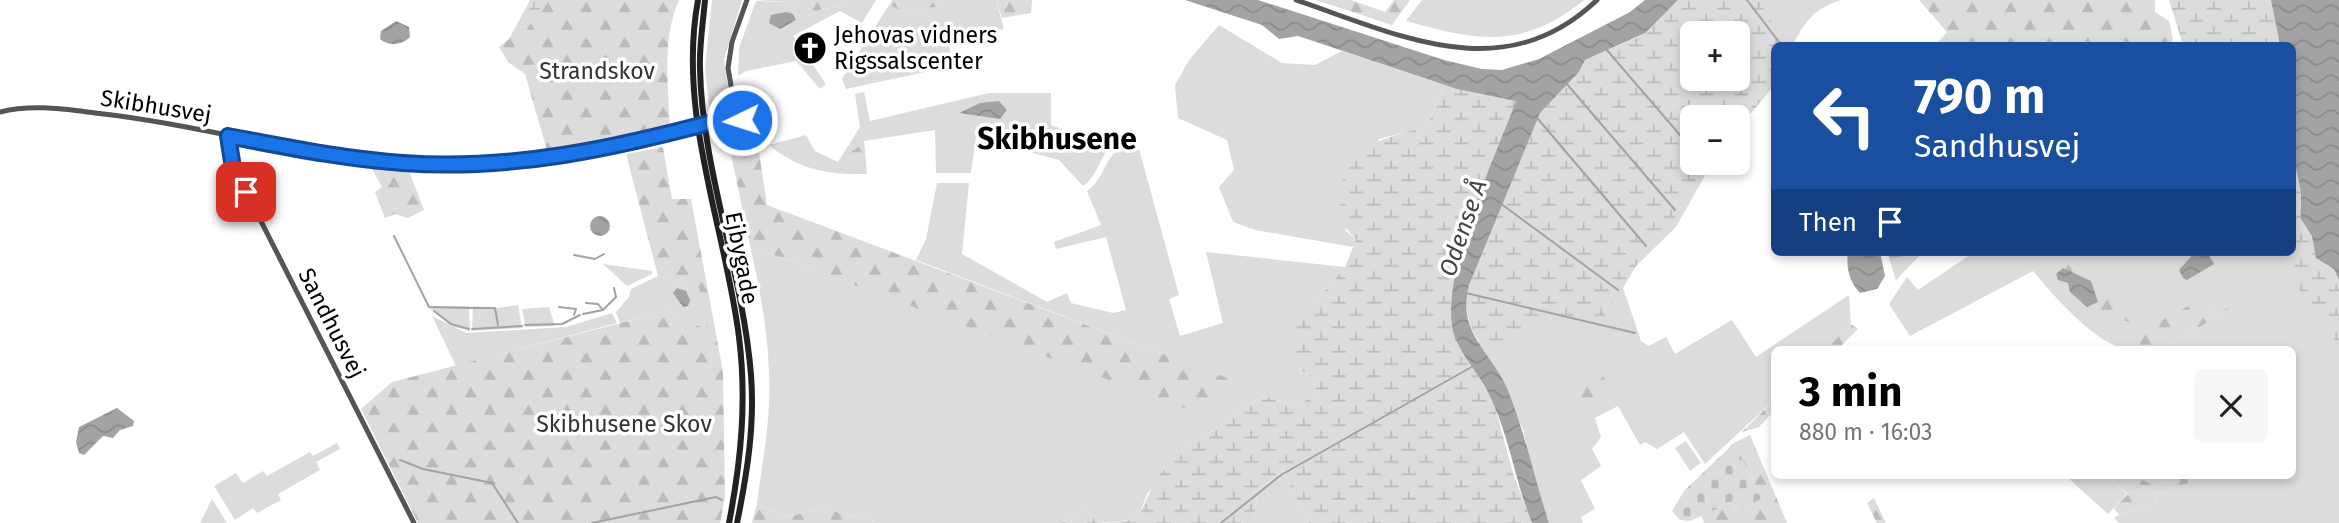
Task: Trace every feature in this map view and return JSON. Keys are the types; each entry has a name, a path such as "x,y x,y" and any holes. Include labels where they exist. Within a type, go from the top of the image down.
{"main road":[{"name":"Ejbygade","path":"704,1 693,61 695,105 737,326 743,378 742,441 729,523"},
{"name":"Ejbygade","path":"704,1 700,68 704,117 746,328 751,376 750,449 737,523"}],"street":[{"name":"Skibhusvej","path":"0,112 25,107 141,118 360,159 452,164 551,158 621,147 720,120 736,112 728,68 729,54 747,0"},
{"path":"1296,0 1439,47 1467,51 1495,50 1542,37 1563,27 1597,0"},
{"name":"Sandhusvej","path":"228,136 233,168 414,523"}],"green space":[{"name":"Strandskov","path":"530,0 679,0 668,46 670,128 548,154 525,74 508,62 499,47 509,39"},
{"path":"535,0 545,0 519,42 527,13"},
{"path":"712,0 742,0 724,60 731,106 710,115 705,68"},
{"path":"756,0 846,0 848,4 816,11 786,2"},
{"path":"846,0 876,0 862,23 840,11 793,36 826,84 820,89 796,61 746,71 738,76 739,48 756,1 786,2 817,11 848,4"},
{"path":"892,0 946,0 947,5 903,12 889,5"},
{"path":"946,0 996,0 1004,29 949,45 953,66 846,89 842,79 889,5 903,12 946,5"},
{"path":"996,0 1032,0 1031,13 1002,18"},
{"path":"1316,0 1351,0 1385,12 1394,0 1410,0 1392,25"},
{"path":"1422,0 1584,0 1562,16 1540,27 1499,37 1455,33 1406,21"},
{"path":"1678,0 1841,0 1812,16 1795,42 1771,42 1771,84 1750,105 1680,105 1680,175 1705,175 1676,227 1636,266 1623,288 1641,341 1649,346 1666,337 1675,354 1732,320 1756,357 1771,347 1771,403 1705,464 1684,432 1657,449 1645,442 1640,445 1618,406 1595,418 1601,437 1592,449 1601,466 1581,480 1595,509 1581,517 1583,523 1549,523 1531,469 1523,429 1479,344 1472,273 1540,113 1662,18"},
{"path":"1678,0 1758,0 1782,38 1781,42 1771,42 1771,89 1750,115 1750,105 1680,105 1680,175 1699,175 1674,219 1636,266 1604,316 1596,322 1541,314 1513,342 1488,352 1481,345 1469,322 1469,285 1540,113 1579,72 1585,60 1640,36"},
{"path":"1919,0 2155,0 2155,12 2169,21 2173,39 2172,42 1939,42 1947,32"},
{"path":"2169,0 2271,0 2279,42 2182,42"},
{"path":"2265,0 2339,0 2339,523 2119,523 2114,518 2155,504 2156,494 2188,483 2190,479 2296,479 2296,346 2164,346 2237,307 2210,313 2225,287 2135,346 2116,346 2092,332 2033,271 1910,336 1889,304 1907,277 1918,290 1968,256 2296,256 2296,42 2279,42 2279,29"},
{"path":"1219,25 1282,63 1315,65 1342,51 1445,85 1426,127 1379,139 1345,230 1356,240 1353,247 1255,230 1233,222 1219,187 1234,170 1227,140 1178,118 1175,85 1189,60"},
{"path":"1445,85 1517,101 1458,266 1458,342 1494,403 1513,473 1532,523 1308,523 1283,471 1258,490 1253,523 1104,523 1132,520 1139,515 1158,476 1186,449 1235,416 1247,404 1265,396 1293,406 1312,398 1316,387 1312,378 1294,365 1292,324 1304,306 1317,300 1345,267 1356,240 1340,221 1341,187 1346,169 1353,158 1375,143 1426,127"},
{"path":"864,92 870,121 989,93 1051,93 1051,125 1110,147 1092,178 1083,186 1059,160 976,138 971,173 936,173 935,130 864,141 867,174 815,169 792,160 769,145 806,135 815,151 838,162 860,127 855,94"},
{"path":"744,140 759,152 767,205 1238,382 1200,414 750,246 730,149"},
{"path":"862,144 865,173 840,172 846,156"},
{"path":"1133,144 1139,149 1179,295 1169,299 1180,336 1223,323 1206,252 1345,267 1317,300 1304,306 1294,365 1312,378 1316,387 1312,398 1293,406 1265,396 1247,404 1235,416 1186,449 1147,494 1139,515 1132,520 1098,523 1086,510 1060,523 881,523 821,508 788,517 757,504 767,428 769,363 765,324 750,246 1200,413 1237,382 916,260 926,239 937,183 969,183 962,254 1047,302 1067,293 1071,303 1113,313 1126,310 1106,237 1056,249 1054,242 1101,225 1087,191 1099,178 1110,158 1122,148"},
{"name":"Skibhusene Skov","path":"663,147 672,199 691,199 723,372 725,498 720,523 418,523 361,409 392,382 667,311 707,330 699,288 658,276 626,154"},
{"path":"370,165 409,171 424,210 408,218 395,214 385,218 375,192 382,187"},
{"path":"2296,168 2301,191 2301,219 2312,236 2314,252 2323,264 2334,269 2339,280 2339,350 2304,298 2281,256 2296,256"},
{"path":"1888,256 1919,256 1896,280"},
{"path":"2066,256 2081,262 2140,313 2138,319 2129,322 2079,306 2054,274 2054,258"},
{"path":"603,264 652,271 652,274 627,286"},
{"path":"658,276 700,288 707,331 667,311 620,323 616,312 629,297 631,289"},
{"path":"2227,286 2210,313 2241,305 2164,346 2131,346 2135,334"},
{"path":"1849,295 1851,324 1829,346 1772,346"},
{"path":"518,305 522,328 472,331 473,306 497,308"},
{"path":"427,306 469,306 470,331 451,326"},
{"path":"549,307 555,326 526,327 522,309"},
{"path":"612,313 617,323 456,366 432,316 466,333 566,327"},
{"path":"1851,324 1858,329 1841,346 1829,346"},
{"path":"1602,375 1613,390 1577,408 1582,378"},
{"path":"1771,403 1771,414 1759,427 1742,432"},
{"path":"1750,435 1787,523 1704,523 1701,515 1733,501 1736,511 1762,499 1734,443"},
{"path":"1686,441 1701,463 1690,471 1675,448"},
{"path":"337,443 340,449 316,462 320,470 278,494 281,500 257,513 253,508 235,520 214,486 236,473 243,483 263,471 267,476 310,452 313,456"},
{"path":"1734,443 1762,499 1736,511 1733,501 1690,521 1680,520 1672,511 1684,491"},
{"path":"1283,471 1308,523 1253,523 1258,490"},
{"path":"2069,479 2113,479 2112,482 2127,494 2108,514"},
{"path":"2113,479 2141,479 2155,486 2170,479 2190,479 2188,483 2156,494 2155,504 2119,515 2114,508 2128,494 2112,482"},
{"path":"2141,479 2170,479 2155,486"},
{"path":"1874,498 1886,523 1877,523 1867,503"},
{"path":"212,499 227,523 200,523"},
{"path":"757,504 788,517 821,508 881,523 752,523"},
{"path":"1086,510 1098,523 1060,523"}],"water":[{"path":"1185,0 1258,0 1444,60 1482,69 1502,70 1539,59 1630,12 1645,0 1678,0 1645,33 1585,60 1579,72 1540,113 1469,285 1466,304 1469,323 1507,388 1549,523 1532,523 1500,419 1481,380 1461,350 1452,326 1452,301 1463,243 1516,101 1457,89 1298,36 1279,39 1262,25"},
{"path":"2271,0 2339,0 2339,280 2334,269 2316,258 2312,236 2301,219 2301,191 2296,168 2296,42 2279,42"},
{"path":"786,12 793,14 796,20 780,29 769,23 771,15"},
{"path":"396,21 409,27 410,37 395,44 380,39 381,31"},
{"path":"999,101 1007,110 1000,119 959,113 980,103"},
{"path":"596,216 604,216 610,226 604,236 596,236 590,230 590,222"},
{"path":"1848,256 1881,256 1885,276 1877,289 1860,293 1853,284"},
{"path":"2191,256 2209,256 2214,264 2187,280 2179,270"},
{"path":"2063,268 2091,281 2098,302 2087,307 2070,292 2068,283 2058,280 2056,274"},
{"path":"677,288 686,291 690,300 688,306 683,307 673,293"},
{"path":"117,408 134,421 133,426 120,430 113,438 103,436 84,455 79,453 76,442 79,427"}],"waterway":[{"path":"1747,0 1779,42"},
{"path":"1606,49 1680,135"},
{"path":"1566,83 1675,210"},
{"path":"1538,119 1646,246"},
{"path":"1500,203 1618,290"},
{"path":"394,236 429,307 470,308"},
{"path":"574,255 595,259 604,254"},
{"path":"583,314 603,310 616,297 614,288"},
{"path":"1466,293 1635,333"},
{"path":"586,303 598,304 602,309"},
{"path":"559,307 576,309 574,315"},
{"path":"471,308 495,308 498,325"},
{"path":"434,311 451,324 469,329"},
{"path":"525,325 562,324 580,315"},
{"path":"472,329 522,326"},
{"path":"1221,523 1281,475 1475,365"},
{"path":"400,460 423,469 492,483 518,523"},
{"path":"592,523 716,497 722,500"}],"place":[{"name":"Jehovas vidners Rigssalscenter","path":"810,48"}],"district":[{"name":"Skibhusene","path":"1057,139"}],"route":[{"path":"246,192 233,168 228,136 360,159 452,164 551,158 621,147 720,120 733,113 736,119 742,120"}],"water label":[{"name":"Odense Å","path":"1463,228"}]}
